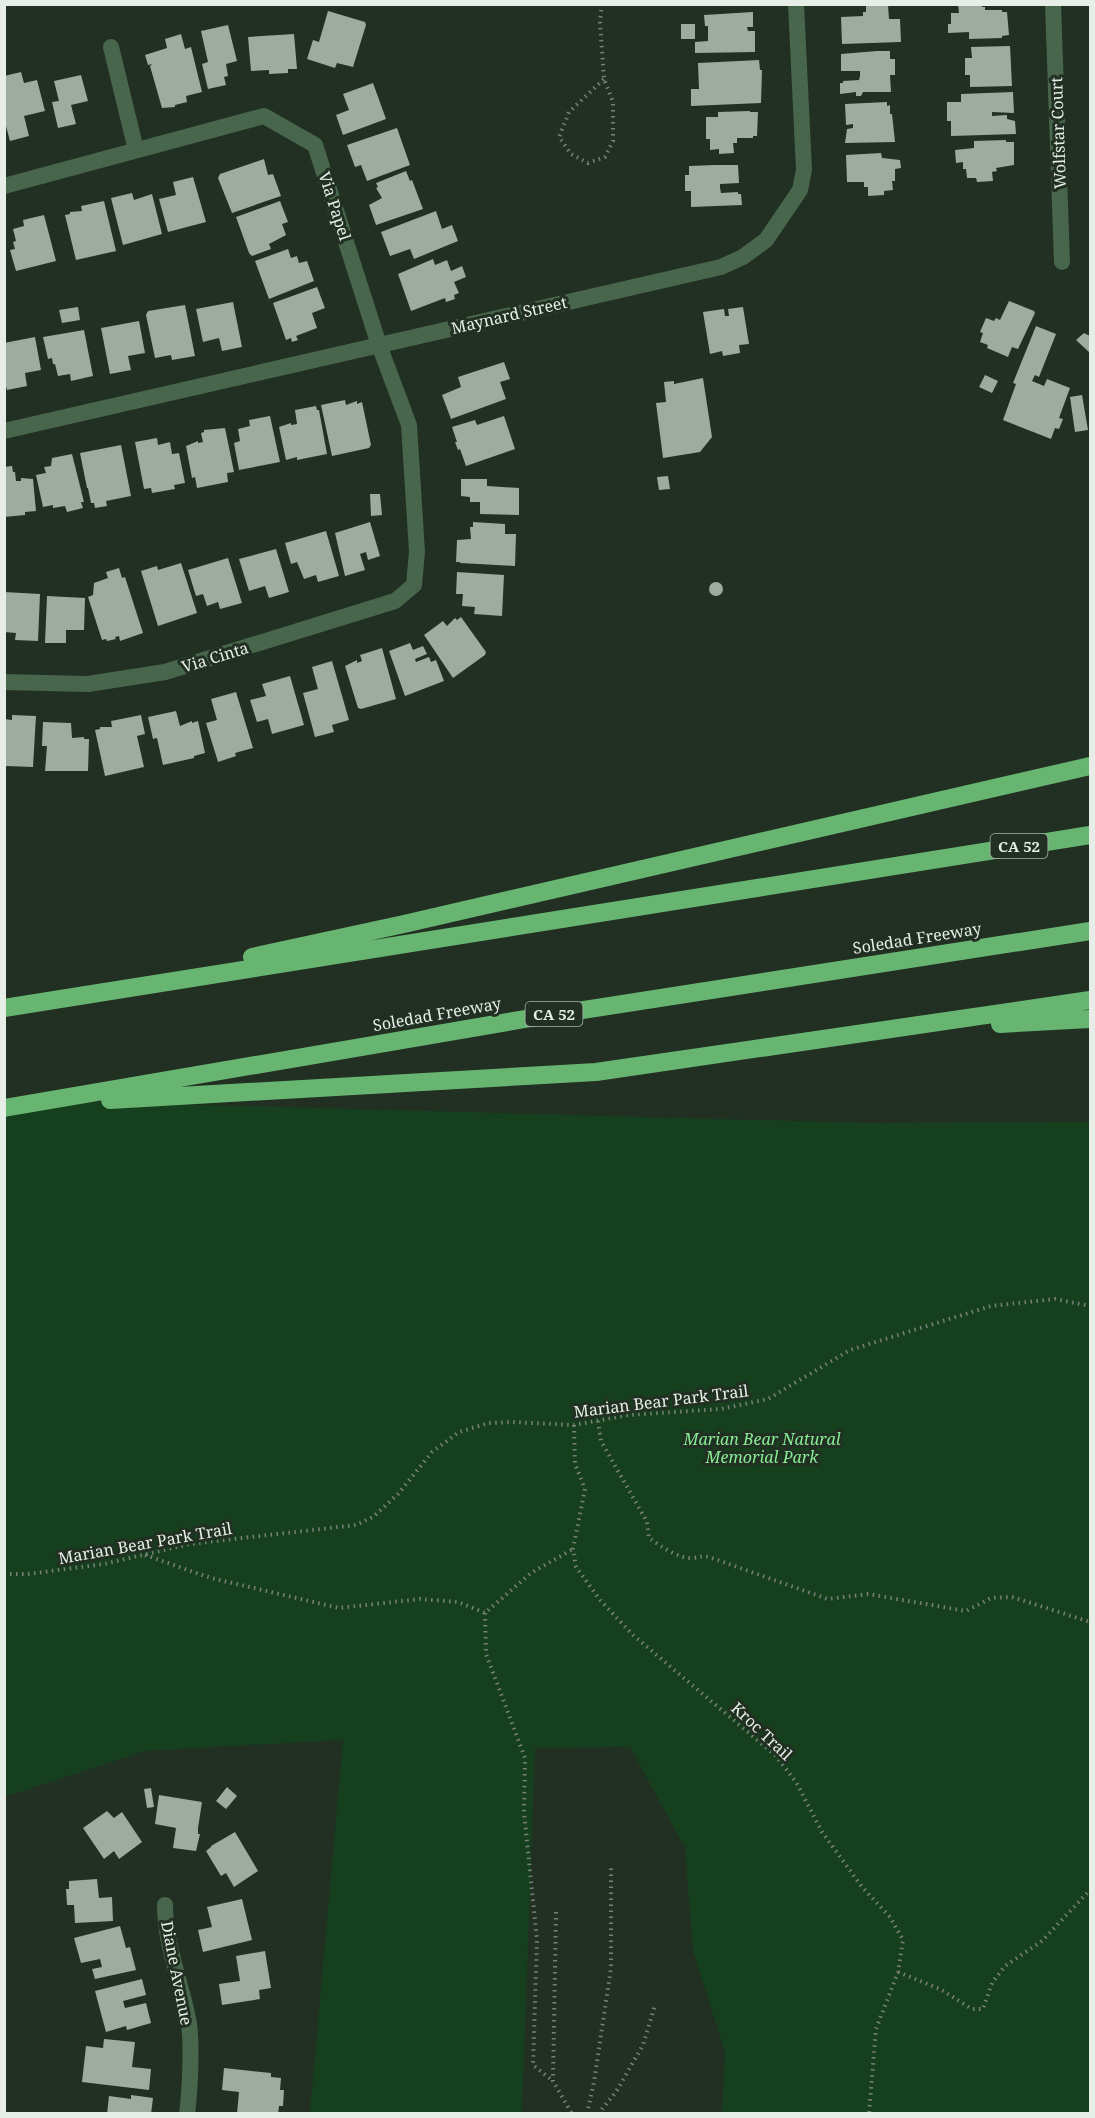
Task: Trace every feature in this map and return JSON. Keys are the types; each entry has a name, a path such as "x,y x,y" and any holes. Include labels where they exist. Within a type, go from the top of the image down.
{"highway":[{"path":"51,1000 427,918 1090,766"},
{"path":"948,857 1090,827"},
{"name":"CA 52","path":"4,1008 1090,835"},
{"name":"Soledad Freeway","path":"11,1107 525,1019 1090,931"},
{"path":"11,1107 596,1072 1090,1000"},
{"path":"879,1032 1090,1018"}],"street":[{"name":"Maynard Street","path":"4,431 721,267 743,257 766,240 800,190 804,170 796,4"},
{"name":"Wolfstar Court","path":"1053,4 1062,262"},
{"path":"111,47 136,150"},
{"name":"Via Papel","path":"4,186 264,116 315,145 379,345 409,425 417,552 414,585"},
{"name":"Via Cinta","path":"4,682 88,684 165,672 395,601 414,585"},
{"name":"Diane Avenue","path":"165,1905 165,1923 189,2026 187,2114"}],"path":[{"path":"602,4 600,22 604,79 613,102 613,141 605,157 588,163 571,154 559,136 569,112 604,79"},
{"name":"Marian Bear Park Trail","path":"4,1574 28,1574 104,1564 190,1544 356,1525 373,1517 398,1494 432,1452 459,1432 489,1423 574,1425 628,1414 721,1409 768,1399 850,1350 991,1306 1055,1299 1090,1306"},
{"path":"598,1421 601,1441 647,1522 649,1538 674,1553 693,1558 701,1555 712,1558 828,1599 868,1594 966,1611 991,1598 1012,1597 1090,1622"},
{"name":"Kroc Trail","path":"574,1425 575,1464 585,1489 573,1549 577,1568 600,1600 633,1635 775,1755 796,1782 822,1832 862,1887 890,1917 903,1940 898,1972 876,2029 869,2114"},
{"path":"572,2114 553,2081 533,2065 537,1940 524,1812 525,1758 486,1654 485,1613 531,1572 573,1549"},
{"path":"145,1554 211,1578 339,1608 420,1599 458,1602 485,1613"},
{"path":"587,2114 611,1968 611,1864"},
{"path":"898,1972 947,1993 972,2009 983,2009 992,1983 1005,1966 1042,1941 1090,1890"},
{"path":"553,2081 556,1912"},
{"path":"598,2114 616,2092 643,2045 655,2004"}],"green space":[{"name":"Marian Bear Natural Memorial Park","path":"23,1100 868,1123 1090,1122 1090,2113 722,2113 725,2052 693,1951 685,1848 630,1747 535,1748 522,2113 310,2113 343,1740 145,1751 5,1797 5,1103"}],"building":[{"path":"866,4 888,5 889,19 900,19 901,42 842,44 841,17 863,16 863,12 866,12"},
{"path":"958,4 981,4 985,10 1007,12 1009,35 1002,36 1002,38 969,39 969,32 948,33 951,13 959,13"},
{"path":"328,11 365,22 353,67 337,63 335,68 307,59 313,40 319,42"},
{"path":"753,12 753,27 747,27 748,31 755,31 755,52 695,53 695,42 708,41 708,26 705,26 704,15"},
{"path":"681,24 695,24 695,39 681,39"},
{"path":"228,25 237,61 226,64 228,76 224,77 226,85 208,89 202,64 208,62 201,31"},
{"path":"181,34 185,49 191,47 202,92 186,96 187,102 175,105 175,107 162,108 150,66 152,64 148,65 145,55 167,48 165,39"},
{"path":"294,34 297,69 288,69 288,73 269,74 269,70 251,71 248,37"},
{"path":"1010,46 1012,86 970,87 970,75 965,75 965,58 972,58 971,47"},
{"path":"890,51 890,59 895,59 895,75 890,75 891,92 863,92 861,96 856,96 856,92 840,94 840,83 859,80 860,76 860,71 841,71 841,54"},
{"path":"759,60 760,70 762,70 761,103 691,106 691,89 699,89 698,63"},
{"path":"21,72 24,83 37,80 45,111 24,116 29,136 10,141 4,119 4,76"},
{"path":"81,75 88,101 71,105 76,124 58,128 52,102 59,101 54,81"},
{"path":"373,83 386,119 343,135 336,115 349,110 343,94"},
{"path":"1013,92 1014,113 992,112 992,116 1007,115 1007,119 1015,121 1016,134 951,136 951,121 947,121 947,102 961,102 961,94"},
{"path":"887,102 887,106 890,105 890,114 892,114 895,142 845,143 847,129 853,128 853,124 846,125 845,104"},
{"path":"718,112 758,112 757,136 737,138 737,143 733,143 734,153 719,154 719,149 710,150 710,139 706,139 706,117 718,117"},
{"path":"397,128 410,165 367,181 361,165 355,167 347,145"},
{"path":"1006,140 1006,142 1014,142 1014,165 996,168 997,171 992,172 993,181 977,182 976,178 967,178 963,162 956,163 955,150 974,148 974,141"},
{"path":"881,153 882,158 900,160 901,168 895,169 895,181 892,181 893,190 884,191 884,195 868,196 868,187 864,187 864,182 847,182 846,155"},
{"path":"264,159 268,175 273,174 281,196 232,213 218,178 220,174"},
{"path":"738,165 739,183 720,184 720,188 721,193 738,192 741,194 742,205 691,207 691,191 685,191 685,175 689,175 689,166"},
{"path":"406,171 410,181 412,180 423,209 376,225 369,205 382,198 376,188 378,187 376,183"},
{"path":"193,177 206,222 168,232 159,199 176,195 173,182"},
{"path":"132,193 134,200 152,194 162,234 123,245 111,198"},
{"path":"104,201 116,251 76,260 65,215 82,211 81,206"},
{"path":"280,201 288,222 282,224 286,235 269,244 271,249 252,256 236,217"},
{"path":"436,211 442,229 452,225 458,241 414,259 410,249 390,256 381,232"},
{"path":"44,215 56,261 16,271 10,250 15,249 13,229 24,226 23,220"},
{"path":"288,249 291,258 297,256 299,263 307,261 314,281 269,299 255,261"},
{"path":"433,259 435,265 447,260 451,271 462,266 466,277 454,282 459,293 454,295 455,299 446,302 445,298 411,311 398,274"},
{"path":"317,287 325,308 312,313 317,328 296,336 298,340 292,342 291,338 286,340 273,303"},
{"path":"1009,301 1035,313 1018,349 1012,347 1008,357 987,348 988,345 980,342 983,333 980,332 986,318 994,321 996,318 1000,320"},
{"path":"233,302 242,347 222,351 219,338 203,342 196,309"},
{"path":"185,305 195,356 172,360 171,355 155,358 146,315 148,311"},
{"path":"78,307 80,320 62,323 59,310"},
{"path":"743,307 749,344 739,345 740,353 723,356 722,351 710,354 703,312 724,309 725,316 729,316 728,309"},
{"path":"139,321 145,353 128,356 131,370 110,374 101,328"},
{"path":"1036,326 1056,334 1039,377 1035,375 1032,381 1044,386 1047,379 1070,388 1059,418 1063,419 1059,429 1055,428 1051,439 1003,420 1016,384 1013,383"},
{"path":"84,330 93,376 71,381 70,374 58,376 52,358 48,359 43,337"},
{"path":"1084,333 1090,336 1090,353 1076,340"},
{"path":"35,337 41,370 25,373 27,386 7,390 4,379 4,343"},
{"path":"504,362 510,379 500,382 506,399 451,419 442,395 461,387 458,377"},
{"path":"985,375 998,381 992,393 979,387"},
{"path":"703,378 712,437 700,452 663,458 656,403 666,402 664,382 674,381 674,384"},
{"path":"1082,395 1088,430 1075,432 1070,397"},
{"path":"345,400 346,405 357,401 357,404 362,402 371,445 369,448 332,456 321,405"},
{"path":"316,406 319,410 327,454 286,460 279,427 291,423 291,425 297,424 295,410"},
{"path":"270,416 280,462 239,470 234,443 240,441 238,429 250,426 249,420"},
{"path":"504,416 515,449 466,466 455,442 457,442 452,427 475,420 477,425"},
{"path":"225,428 234,472 227,473 228,482 197,488 195,477 192,478 186,446 198,441 198,443 203,442 201,433 204,430"},
{"path":"157,438 158,445 170,442 172,454 179,453 185,483 174,485 175,489 152,493 151,488 144,489 135,442"},
{"path":"121,445 131,496 106,501 107,506 95,508 94,503 91,503 80,453"},
{"path":"72,454 84,502 81,502 83,508 67,512 65,506 43,507 36,475 46,473 44,467 51,466 52,458"},
{"path":"12,466 16,481 21,481 21,478 33,479 36,511 25,512 25,515 4,517 4,467"},
{"path":"668,476 670,489 659,490 657,477"},
{"path":"461,479 487,479 487,486 519,488 519,515 480,514 480,502 470,502 470,497 461,496"},
{"path":"370,494 380,494 382,515 371,516"},
{"path":"370,522 380,556 368,560 366,552 360,554 365,570 345,576 335,533"},
{"path":"473,522 505,524 505,534 516,534 515,566 456,562 457,540 471,539 470,527 473,527"},
{"path":"326,531 339,576 318,582 316,575 304,579 297,562 291,564 285,543"},
{"path":"276,549 289,592 269,598 265,586 249,591 239,559"},
{"path":"228,558 242,603 220,609 218,602 207,606 203,594 196,596 188,570"},
{"path":"181,563 197,613 158,626 141,571 157,566 158,570"},
{"path":"119,568 122,578 125,577 143,633 120,641 119,636 115,637 116,639 102,640 88,597 93,595 94,583 108,578 106,572"},
{"path":"457,572 504,575 502,616 474,614 475,607 462,606 463,594 456,594"},
{"path":"713,582 719,582 723,589 719,596 713,596 709,592 709,586"},
{"path":"4,592 40,594 38,641 15,640 16,633 4,632"},
{"path":"47,596 85,598 84,630 66,630 66,643 45,643"},
{"path":"461,617 486,652 453,678 424,635 443,621 447,626 455,618 457,620"},
{"path":"410,643 413,650 423,646 427,654 415,659 416,662 429,657 431,662 436,660 444,681 405,696 389,651"},
{"path":"382,648 396,699 358,708 345,666 357,660 357,663 362,661 360,655"},
{"path":"332,661 349,720 332,725 334,732 315,737 303,693 318,689 312,667"},
{"path":"290,676 304,725 272,734 268,719 257,722 250,700 266,696 262,684"},
{"path":"236,692 253,748 235,753 236,756 218,762 206,723 217,720 211,699"},
{"path":"176,711 180,726 198,721 205,753 163,765 157,738 153,739 148,717"},
{"path":"12,715 36,716 33,767 7,766 4,768 4,719 12,720"},
{"path":"141,715 145,734 137,736 144,767 105,776 95,730 100,727 112,727 111,721"},
{"path":"43,722 71,723 72,738 89,739 88,771 45,771 47,746 42,746"},
{"path":"227,1787 237,1796 226,1809 216,1801"},
{"path":"151,1788 154,1807 147,1808 144,1789"},
{"path":"159,1795 202,1802 198,1828 198,1834 200,1834 196,1851 173,1848 176,1828 155,1824"},
{"path":"107,1811 114,1818 122,1812 142,1842 119,1859 114,1851 104,1859 83,1828"},
{"path":"235,1832 258,1871 234,1887 226,1873 221,1876 206,1851"},
{"path":"97,1879 99,1898 112,1897 113,1921 75,1923 74,1905 67,1905 66,1889 69,1889 69,1881"},
{"path":"242,1899 252,1940 203,1952 198,1930 212,1927 207,1907"},
{"path":"120,1926 126,1948 130,1947 136,1970 95,1979 92,1969 102,1967 100,1959 81,1963 74,1938"},
{"path":"265,1951 271,1988 259,1990 260,1999 222,2005 219,1984 240,1981 236,1956"},
{"path":"142,1979 146,1995 123,2001 125,2008 146,2003 151,2023 127,2030 126,2026 106,2032 95,1991"},
{"path":"104,2039 135,2042 132,2067 151,2069 149,2090 82,2082 86,2046 103,2048"},
{"path":"224,2068 271,2073 271,2077 281,2078 280,2090 284,2090 283,2106 279,2106 278,2114 237,2114 239,2092 222,2090"},
{"path":"131,2095 153,2098 151,2114 107,2114 109,2096 131,2099"}]}
